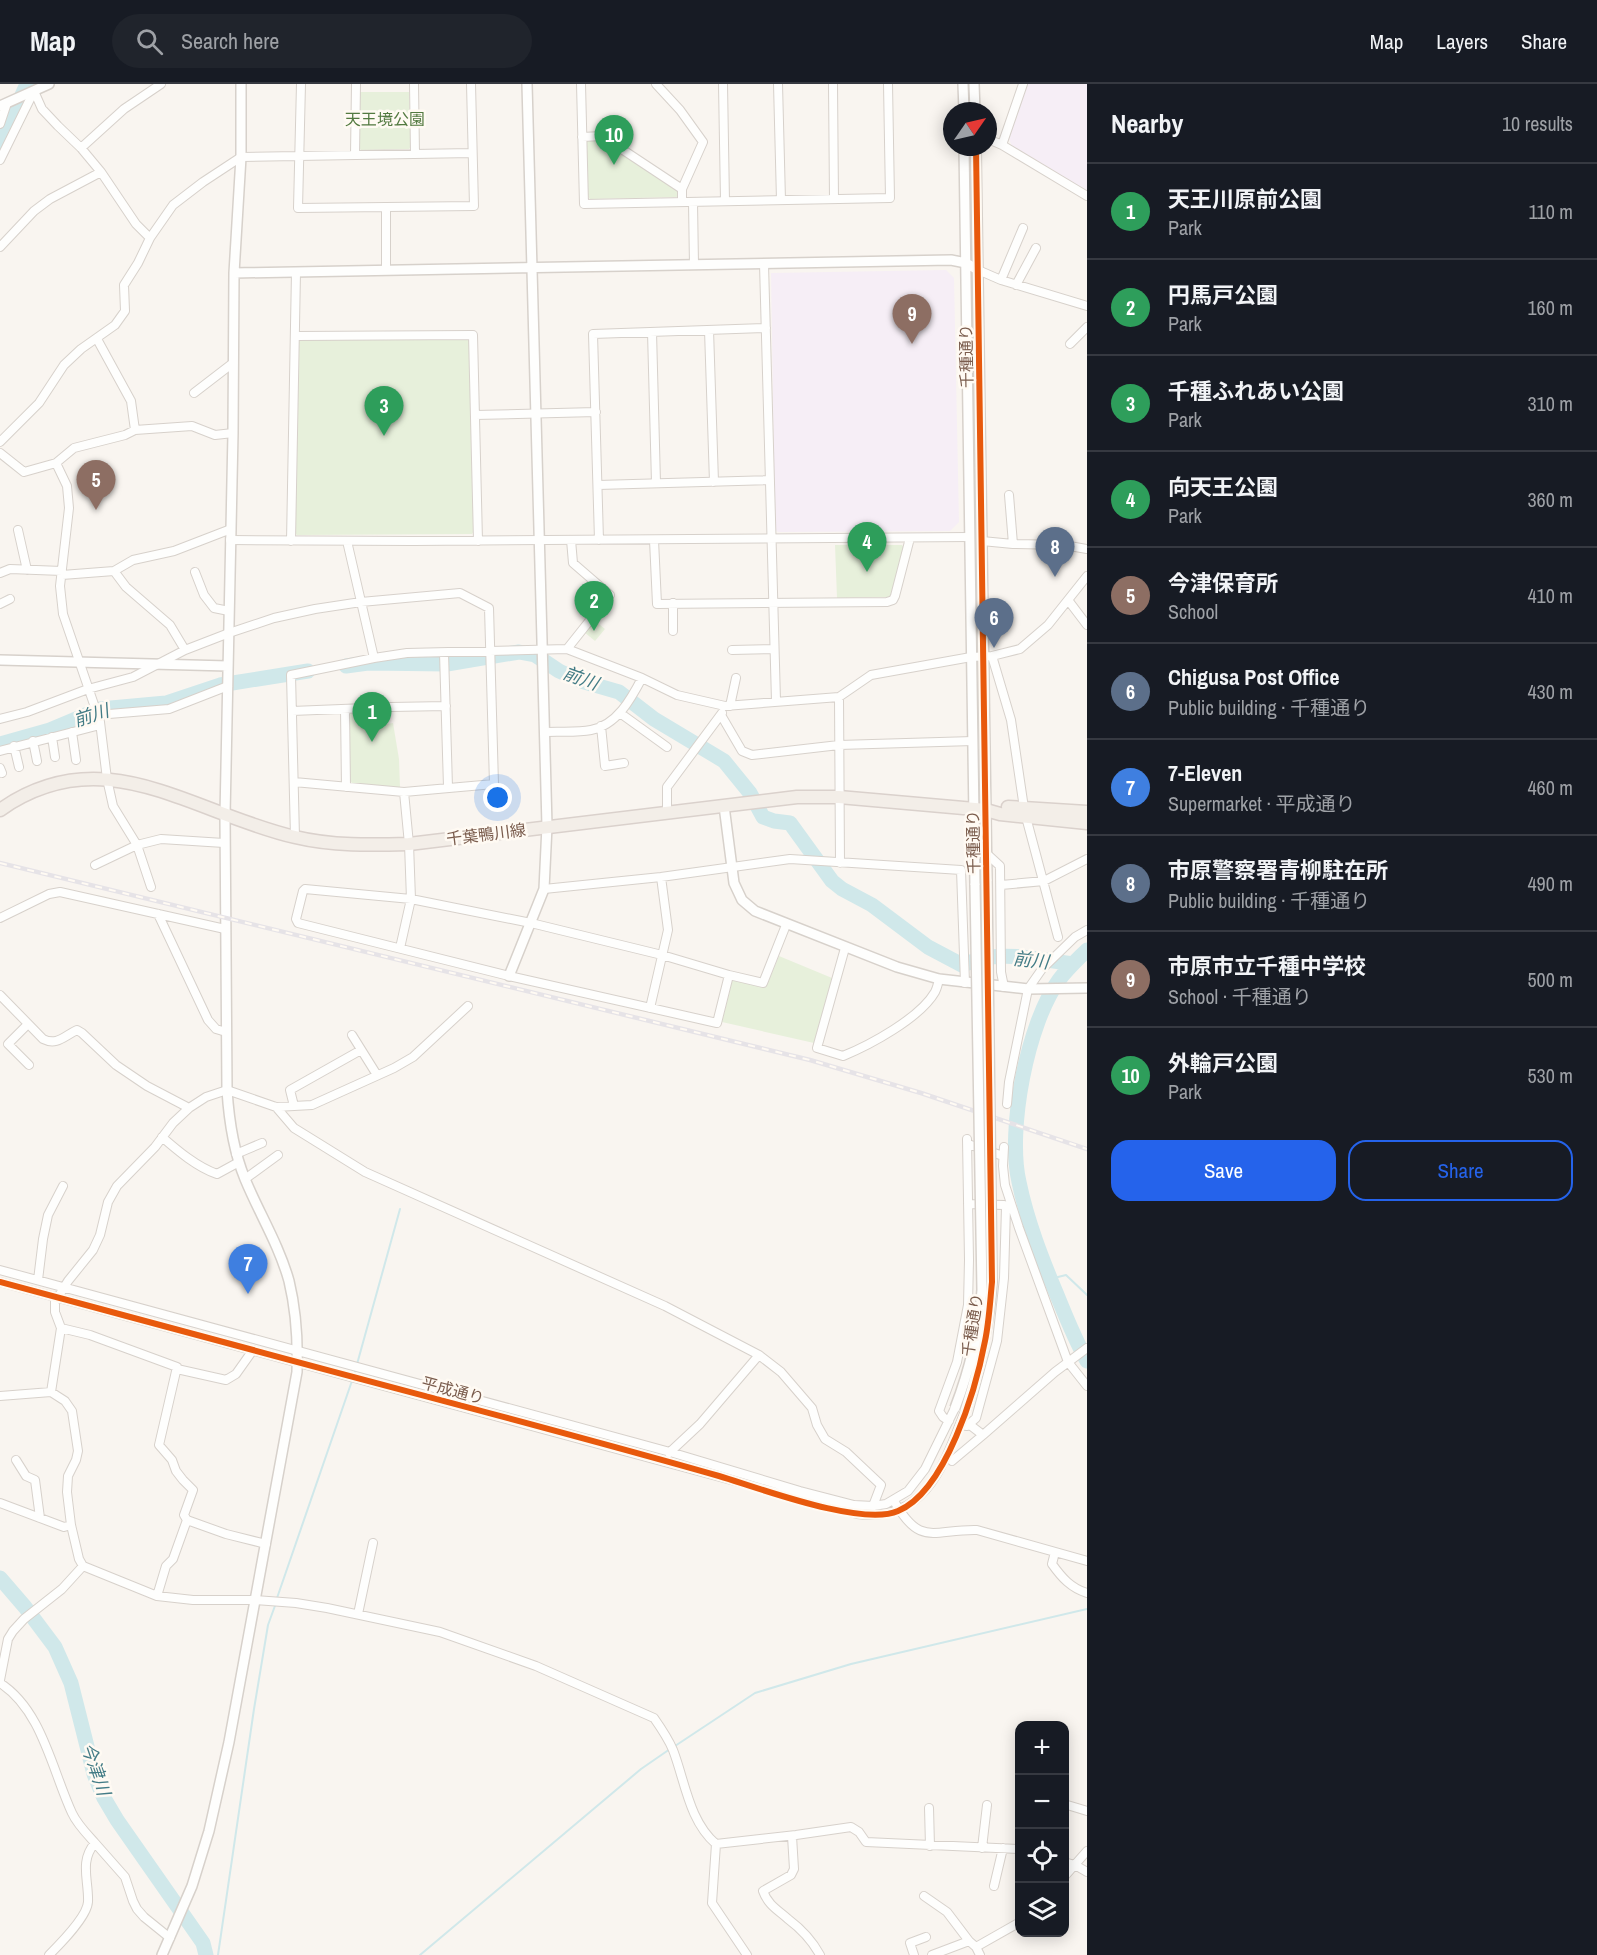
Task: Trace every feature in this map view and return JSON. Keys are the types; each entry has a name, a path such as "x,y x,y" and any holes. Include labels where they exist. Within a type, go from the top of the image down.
{"main road":[{"name":"千葉鴨川線","path":"0,810 22,796 51,785 81,778 127,782 295,837 357,845 409,844 797,797 839,797 980,809 1001,807 1087,823"},
{"name":"千葉鴨川線","path":"1025,813 1087,812"}],"street":[{"path":"0,124 3,104 49,84"},
{"path":"81,148 124,110 161,84"},
{"path":"162,1955 192,1886 209,1831 229,1742 298,1362 296,1320 289,1281 238,1158 231,1134 227,1090 224,843 233,434 234,273 241,157 241,84"},
{"path":"301,84 298,208 474,206 471,84"},
{"path":"355,155 356,84"},
{"path":"414,84 415,154"},
{"path":"509,976 544,889 547,826 527,84"},
{"path":"581,84 584,204 890,198 888,84"},
{"path":"656,84 680,110 703,142 682,189 682,202"},
{"path":"723,84 725,201"},
{"path":"778,84 781,200"},
{"path":"833,84 834,199"},
{"path":"963,84 964,102"},
{"path":"974,84 975,102"},
{"path":"1002,145 1023,84"},
{"path":"34,91 42,109 81,148 101,172 136,225 150,238"},
{"path":"0,160 34,91"},
{"path":"582,137 602,136 682,189"},
{"path":"997,143 1087,196"},
{"path":"0,442 39,403 64,365 81,349 115,325 124,311 124,285 150,238 173,205 241,157 472,153"},
{"name":"千種通り","path":"900,1511 929,1487 960,1425 981,1362 986,1339 992,1282 987,854 973,741 964,156"},
{"name":"千種通り","path":"894,1501 916,1483 955,1408 973,1353 982,1290 975,885 988,656 982,540 976,156"},
{"path":"0,247 34,211 50,199 101,172"},
{"path":"693,202 694,265"},
{"path":"386,207 386,270"},
{"path":"1001,280 1023,228"},
{"path":"1016,285 1036,248"},
{"path":"234,273 951,260 966,263 1001,280 1087,306"},
{"path":"764,264 776,701"},
{"path":"291,541 296,272"},
{"path":"1070,344 1087,327"},
{"path":"599,540 593,334 766,328"},
{"path":"709,330 714,482"},
{"path":"652,332 656,483"},
{"path":"296,336 473,335 478,540"},
{"path":"97,339 130,401 135,430"},
{"path":"194,393 233,363"},
{"path":"475,415 596,412"},
{"path":"0,453 24,472 56,463 74,448 125,435 135,430 192,426 215,435 233,434"},
{"path":"56,463 67,486 69,508 60,586 63,614 98,715 113,807 137,845 151,887"},
{"path":"598,485 770,480"},
{"path":"1009,495 1013,544"},
{"path":"0,573 10,569 62,573 114,571 133,560 174,551 231,529"},
{"path":"18,530 27,570"},
{"path":"230,540 970,537"},
{"path":"654,540 657,604 887,602 893,600 895,596 910,538"},
{"path":"567,649 610,595 573,562 571,540"},
{"path":"982,540 1013,544 1064,545 1087,549"},
{"path":"347,541 374,658"},
{"path":"114,571 126,587 170,626 185,650"},
{"path":"195,572 204,595 214,608 229,611"},
{"path":"295,837 291,675 406,653 567,649 642,678 676,694 727,706 839,697 871,675 1020,649 1048,625 1087,576"},
{"path":"0,719 27,712 88,689 134,677 185,650 284,616 360,602 460,593 489,608 494,784 404,792 294,782"},
{"path":"0,604 10,599"},
{"path":"1068,600 1087,625"},
{"path":"673,603 673,631"},
{"path":"732,650 774,649"},
{"path":"444,653 448,788"},
{"path":"988,656 1011,720 1025,813 1058,938"},
{"path":"0,660 228,666"},
{"path":"544,732 591,730 601,726 624,710 642,678"},
{"path":"667,811 667,787 727,706 736,678"},
{"path":"98,715 169,709 228,686"},
{"path":"839,697 840,863"},
{"path":"292,711 446,706"},
{"path":"345,709 346,787"},
{"path":"620,713 667,747"},
{"path":"721,715 742,750 752,755 839,745 973,741"},
{"path":"0,751 100,725"},
{"path":"601,726 605,766 624,763"},
{"path":"72,732 76,760"},
{"path":"52,737 55,757"},
{"path":"33,741 37,761"},
{"path":"14,747 20,767"},
{"path":"400,948 411,899 404,792"},
{"path":"724,806 734,883 741,900 755,911 844,948 939,979 1028,989 1082,989"},
{"path":"95,865 137,845 161,839 224,843"},
{"path":"987,854 1000,866 1001,972 1004,987"},
{"path":"544,889 661,877 790,859 961,870 965,983"},
{"path":"1001,885 1044,881 1087,859"},
{"path":"650,1008 668,930 661,877"},
{"path":"729,975 717,1023 509,976 298,923 296,919 305,889 411,899 531,923 763,983 786,925"},
{"path":"0,918 49,894 60,892 225,930"},
{"path":"158,914 208,1020 216,1029 226,1032"},
{"path":"1008,1104 1009,1082 1028,989 1042,969 1075,937 1087,930"},
{"path":"844,948 818,1048 830,1052 843,1056 883,1036 925,1005 936,990 939,979"},
{"path":"0,995 43,1039 51,1043 76,1030 116,1065 147,1086 189,1107"},
{"path":"51,1392 61,1328 55,1312 55,1302 93,1250 100,1235 108,1202 117,1186 155,1147 173,1123 189,1107 206,1097 227,1090 276,1107 312,1105 413,1057 468,1006"},
{"path":"28,1024 8,1044 29,1065"},
{"path":"352,1035 377,1075"},
{"path":"294,1106 290,1090 362,1050"},
{"path":"276,1107 294,1128 365,1172 665,1306 759,1355 781,1372 812,1408 817,1425 825,1439 846,1452 880,1485 873,1506"},
{"path":"162,1137 180,1152 210,1172 217,1174 262,1143"},
{"path":"949,1421 939,1411 957,1362 968,1305 968,1141 1004,1152 1005,1185 1020,1228 1068,1362 1087,1386"},
{"path":"245,1179 278,1155"},
{"path":"38,1280 48,1215 63,1186"},
{"path":"968,1204 1004,1205 1007,1211 1004,1278 997,1341 978,1409 970,1425"},
{"path":"1005,1228 1020,1228"},
{"name":"平成通り","path":"0,1270 670,1452 840,1502 873,1506 894,1501"},
{"name":"平成通り","path":"0,1282 662,1460 838,1510 871,1516 900,1511"},
{"path":"61,1328 90,1335 177,1369 226,1380 236,1374 253,1350"},
{"path":"952,1461 1087,1348"},
{"path":"662,1460 700,1424 759,1355"},
{"path":"177,1369 159,1445 172,1460 183,1480 193,1487 184,1515 187,1520 226,1534 266,1544"},
{"path":"0,1396 51,1392 65,1401 72,1411 78,1451 68,1476 67,1492 71,1525 79,1560 83,1566 157,1596 193,1600 255,1600 296,1603 408,1624 464,1639 536,1665 654,1718 672,1749 694,1815 702,1829 716,1844 712,1903 747,1955"},
{"path":"960,1425 970,1425 983,1435"},
{"path":"16,1460 26,1476 35,1480 40,1518"},
{"path":"894,1501 912,1526 927,1534 977,1530 1087,1561"},
{"path":"0,1503 64,1527 71,1525"},
{"path":"157,1596 166,1566 173,1559 187,1520"},
{"path":"358,1614 373,1543"},
{"path":"1054,1552 1052,1564 1061,1576 1074,1589 1087,1593"},
{"path":"83,1566 62,1589 24,1619 8,1639 0,1681 20,1700 40,1735 55,1766 72,1813 81,1827 125,1877 137,1909 170,1937"},
{"path":"982,1848 987,1805"},
{"path":"1069,1805 1087,1810"},
{"path":"929,1808 930,1846"},
{"path":"716,1844 851,1827 859,1832 866,1842 1015,1849"},
{"path":"792,1836 794,1869 791,1875 763,1891 771,1906 790,1920 820,1955"},
{"path":"49,1955 85,1910 88,1903 86,1883 88,1851 95,1843"},
{"path":"994,1886 1003,1848"},
{"path":"1069,1872 1087,1851"},
{"path":"1069,1863 1087,1872"},
{"path":"924,1896 947,1912 978,1951 1015,1925"},
{"path":"914,1955 910,1943 926,1937"},
{"path":"932,1955 969,1941"}],"shaded area":[{"path":"1027,84 1087,84 1087,192 1012,147 1009,138"},
{"path":"946,270 954,278 959,522 950,531 778,532 775,529 771,273"}],"green space":[{"name":"天王境公園","path":"360,92 409,92 411,147 409,149 361,150 359,148"},
{"path":"589,139 602,139 677,189 679,195 677,197 590,199 587,195 586,142"},
{"path":"301,339 466,339 469,341 474,531 472,534 297,535 294,532 298,342"},
{"path":"835,545 902,545 904,548 891,596 837,598"},
{"path":"594,620 605,629 595,641 584,632"},
{"path":"378,711 381,725 393,723 399,759 400,787 397,788 350,781 348,715 351,712"},
{"path":"779,956 832,978 814,1043 722,1022 732,981 734,979 766,987"}],"waterway":[{"name":"今津川","path":"0,144 27,84"},
{"name":"前川","path":"346,666 368,663 447,664 519,652 535,655 559,671 581,681 619,692 654,719 724,761 750,793 763,817 790,823 832,881 872,905 928,947 962,965 983,958 1000,956 1072,964"},
{"name":"前川","path":"0,744 50,730 100,709 166,703 220,685 308,671"},
{"name":"前川","path":"1087,950 1059,980 1038,1023 1022,1078 1016,1135 1016,1160 1022,1197 1046,1268 1087,1361"},
{"path":"277,1598 354,1375 400,1209"},
{"path":"1050,1279 1066,1275 1087,1295"},
{"name":"今津川","path":"0,1578 55,1647 71,1683 94,1774 104,1798 203,1943 206,1955"},
{"path":"218,1955 254,1709 268,1625 276,1603"},
{"path":"675,1746 755,1693 851,1664 1087,1609"},
{"path":"420,1955 641,1769 670,1749"}],"railway":[{"path":"0,863 810,1060 921,1093 1087,1149"}],"cycle path":[{"path":"0,1282 603,1444 836,1510 882,1515 898,1511 915,1500 931,1483 956,1436 974,1385 986,1334 992,1282 976,156"}],"place":[{"name":"外輪戸公園","path":"614,165"},
{"name":"市原市立千種中学校","path":"912,344"},
{"name":"千種ふれあい公園","path":"384,436"},
{"name":"今津保育所","path":"96,510"},
{"name":"向天王公園","path":"867,572"},
{"name":"市原警察署青柳駐在所","path":"1055,577"},
{"name":"円馬戸公園","path":"594,631"},
{"name":"Chigusa Post Office","path":"994,648"},
{"name":"天王川原前公園","path":"372,742"},
{"name":"7-Eleven","path":"248,1294"}]}
